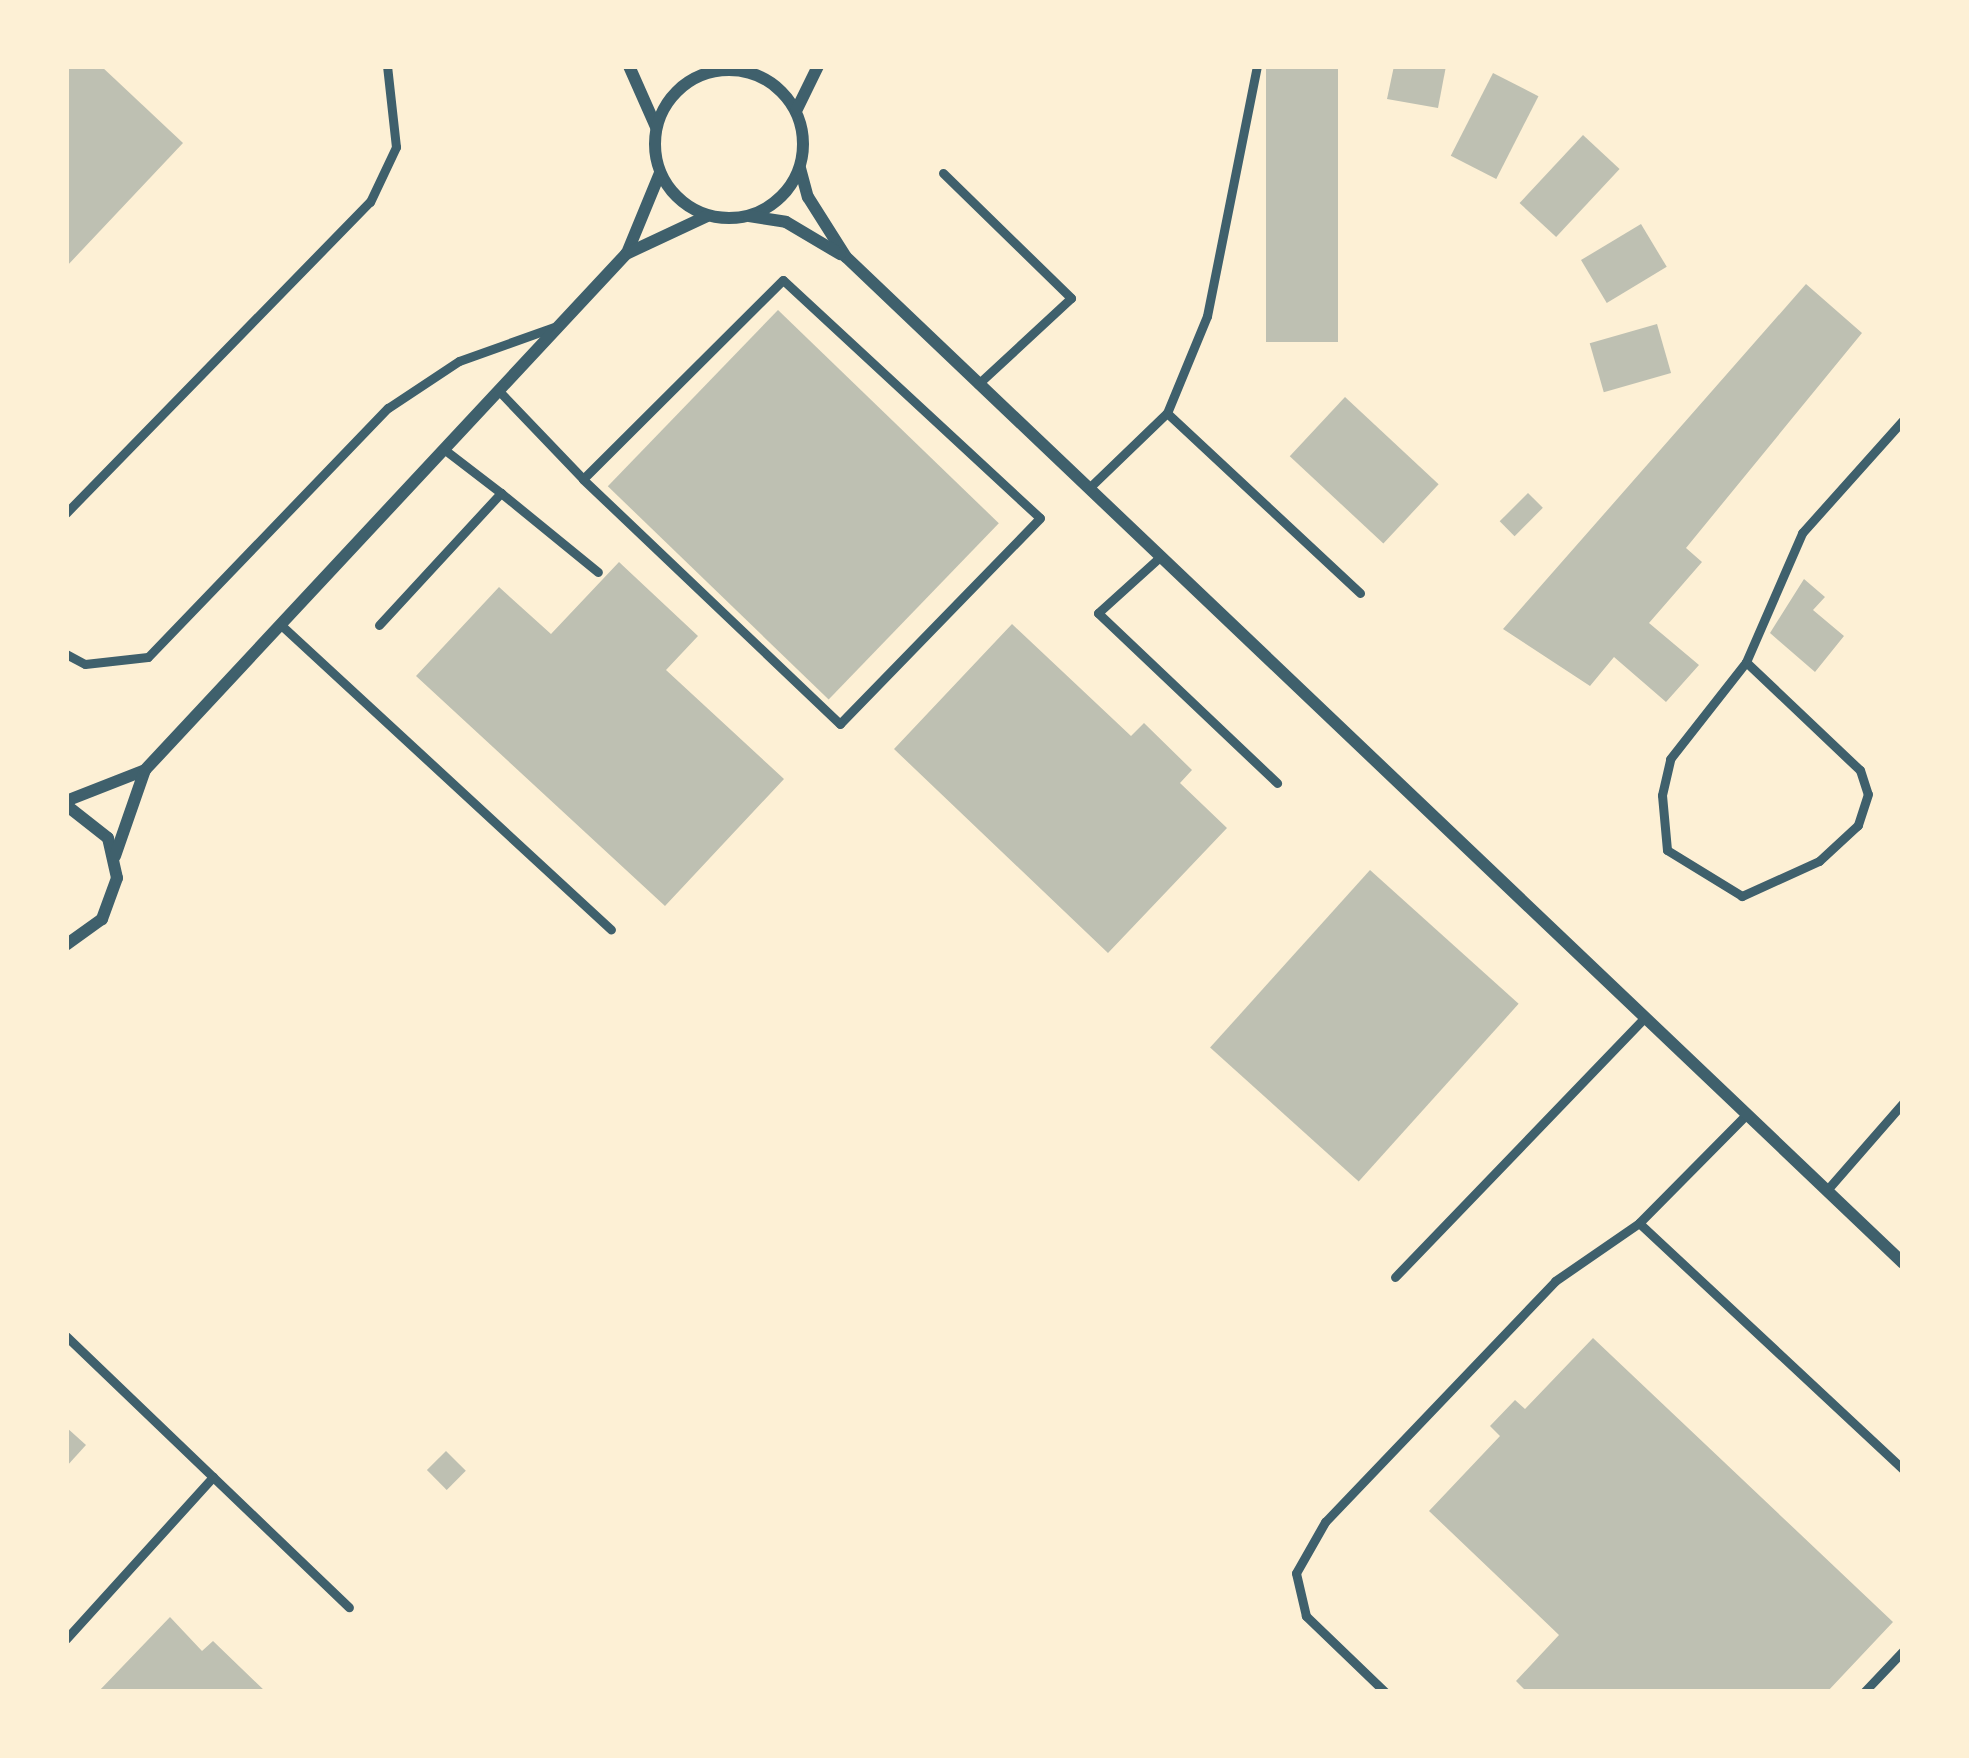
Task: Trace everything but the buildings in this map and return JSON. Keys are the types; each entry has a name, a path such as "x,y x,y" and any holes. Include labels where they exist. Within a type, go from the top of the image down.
{"street":[{"path":"115,856 145,770 626,254 660,173 656,127 629,66"},
{"path":"689,66 709,72 755,69 796,111"},
{"path":"818,66 796,111 800,168 808,196 847,257 1903,1262"},
{"path":"656,127 675,92 709,72"},
{"path":"748,216 780,198 800,168"},
{"path":"660,173 687,206 707,216"},
{"path":"626,254 707,216 748,216 786,222 847,257"},
{"path":"66,803 145,770"},
{"path":"66,803 96,822 115,856 117,878 102,919 66,945"}],"lane":[{"path":"66,513 370,202 396,147 387,66"},
{"path":"1089,488 1167,413 1207,316 1257,66"},
{"path":"943,173 1071,298 978,384"},
{"path":"499,391 583,479 840,724 1040,518 783,280 583,479"},
{"path":"66,654 85,664 148,657 388,407 459,361 562,324"},
{"path":"1167,413 1360,592"},
{"path":"1746,662 1860,770 1868,794 1858,825 1819,862 1742,896 1667,850 1662,796 1670,759 1746,662 1802,533 1903,420"},
{"path":"445,450 598,572"},
{"path":"379,625 501,493"},
{"path":"1161,556 1098,613 1277,783"},
{"path":"281,625 611,929"},
{"path":"1395,1277 1645,1017"},
{"path":"1827,1190 1903,1103"},
{"path":"1385,1692 1306,1616 1296,1573 1324,1522 1556,1281 1639,1223 1747,1114"},
{"path":"1639,1223 1903,1468"},
{"path":"66,1336 349,1607"},
{"path":"66,1639 213,1477"},
{"path":"1864,1692 1903,1652"}]}
